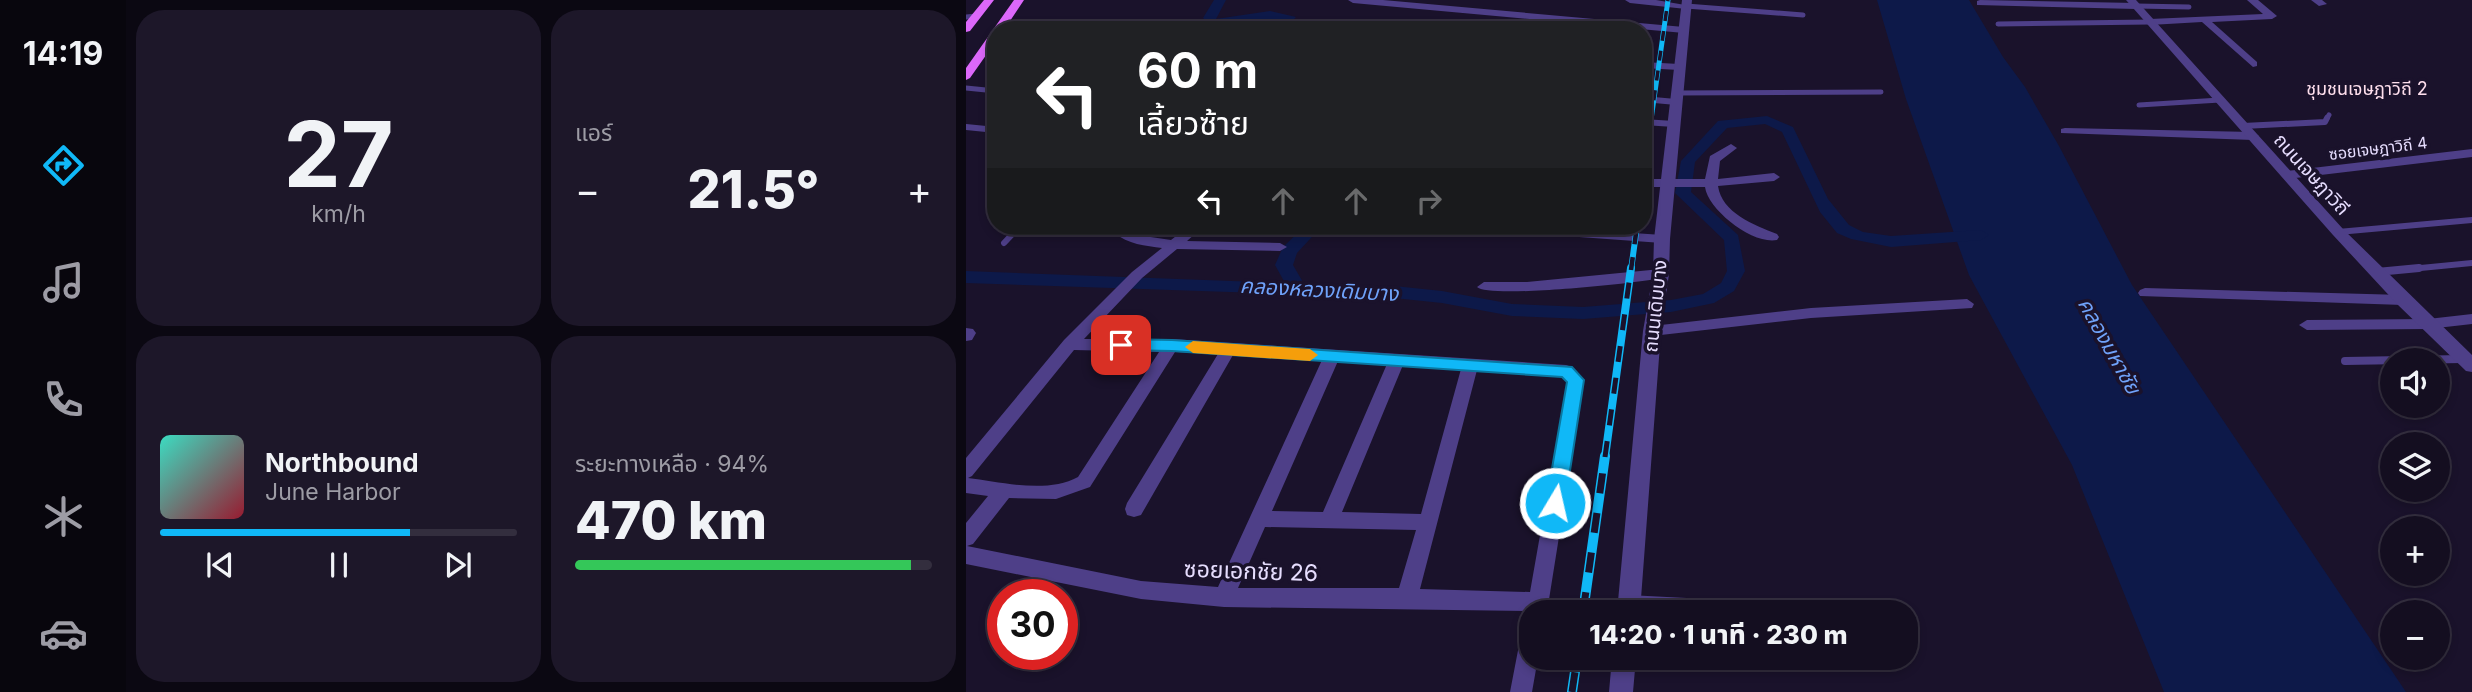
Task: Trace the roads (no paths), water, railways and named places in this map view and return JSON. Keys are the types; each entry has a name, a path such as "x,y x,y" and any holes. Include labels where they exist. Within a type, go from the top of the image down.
{"main road":[{"path":"966,29 971,16 989,0"},
{"path":"1005,21 1019,0"},
{"path":"966,76 987,50"}],"street":[{"path":"1353,0 1583,21"},
{"path":"1630,0 1687,3"},
{"path":"2150,22 2272,16 2252,0"},
{"name":"ถนนเดิมบาง","path":"1629,600 1652,330 1660,282 1662,239 1687,3"},
{"path":"1980,4 2134,3"},
{"name":"ถนนเจษฎาวิถี","path":"2134,3 2338,232 2468,363"},
{"path":"1524,21 1527,16"},
{"path":"2206,21 2253,64"},
{"path":"1652,27 1684,30"},
{"path":"1652,66 1679,67"},
{"path":"1652,98 1676,97"},
{"path":"1652,123 1674,124"},
{"path":"2065,131 2248,131"},
{"path":"1731,148 1714,159 1710,183 1713,199 1721,208 1772,237"},
{"name":"ซอยเจษฎาวิถี 4","path":"2287,175 2472,153"},
{"path":"1652,183 1710,183 1774,177"},
{"path":"1125,235 1175,244 1280,247"},
{"path":"966,471 1070,344 1137,275 1186,235"},
{"path":"1607,235 1662,239"},
{"path":"1483,287 1660,282"},
{"path":"2145,293 2403,300"},
{"path":"1652,330 1811,313 1967,304"},
{"path":"2306,325 2428,324 2472,319"},
{"path":"1070,344 1172,345 1566,371 1576,380 1539,600"},
{"path":"966,485 1037,491 1075,488 1084,482 1172,345"},
{"path":"1134,509 1228,350"},
{"path":"1224,597 1332,356"},
{"path":"1328,522 1398,360"},
{"path":"1407,598 1471,364"},
{"path":"966,538 1003,490"},
{"path":"1260,519 1427,522"},
{"name":"ซอยเอกชัย 26","path":"966,555 1141,590 1224,597 1407,598 1519,606"},
{"path":"1521,692 1525,670"},
{"path":"1620,692 1622,670"}],"lane":[{"path":"1687,3 1803,15"},
{"path":"2134,3 2189,7"},
{"path":"1998,24 2150,22"},
{"path":"966,88 987,90"},
{"path":"1676,97 1794,90 1881,92"},
{"path":"2139,105 2220,100"},
{"path":"2248,131 2325,122 2329,115"},
{"path":"966,127 987,129"},
{"path":"2338,232 2472,220"},
{"path":"1004,243 1012,235"},
{"path":"2377,272 2472,263"},
{"path":"2345,361 2468,363"}],"water":[{"name":"คลองมหาชัย","path":"1877,0 1969,0 2059,146 2132,285 2380,653 2380,670 2391,670 2406,692 2164,692 2072,465 1969,275 1906,99"}],"waterway":[{"path":"1211,21 1209,18 1220,0"},
{"path":"1228,21 1270,14 1290,17 1286,21"},
{"path":"1298,290 1356,294 1394,292 1442,297 1512,310 1583,313 1671,306 1708,299 1728,287 1736,271 1732,239 1683,193 1688,161 1723,124 1767,120 1788,130 1820,199 1843,229 1857,236 1891,241 1981,235"},
{"path":"1298,290 1284,265 1289,251 1305,235"},
{"name":"คลองหลวงเดิมบาง","path":"966,277 1298,290"}],"railway":[{"path":"1652,113 1668,0"},
{"path":"1631,270 1636,235"},
{"path":"1605,457 1631,268"},
{"path":"1585,600 1605,456"},
{"path":"1572,692 1575,670"}],"district":[{"name":"ชุมชนเจษฎาวิถี 2","path":"2367,89"}]}
